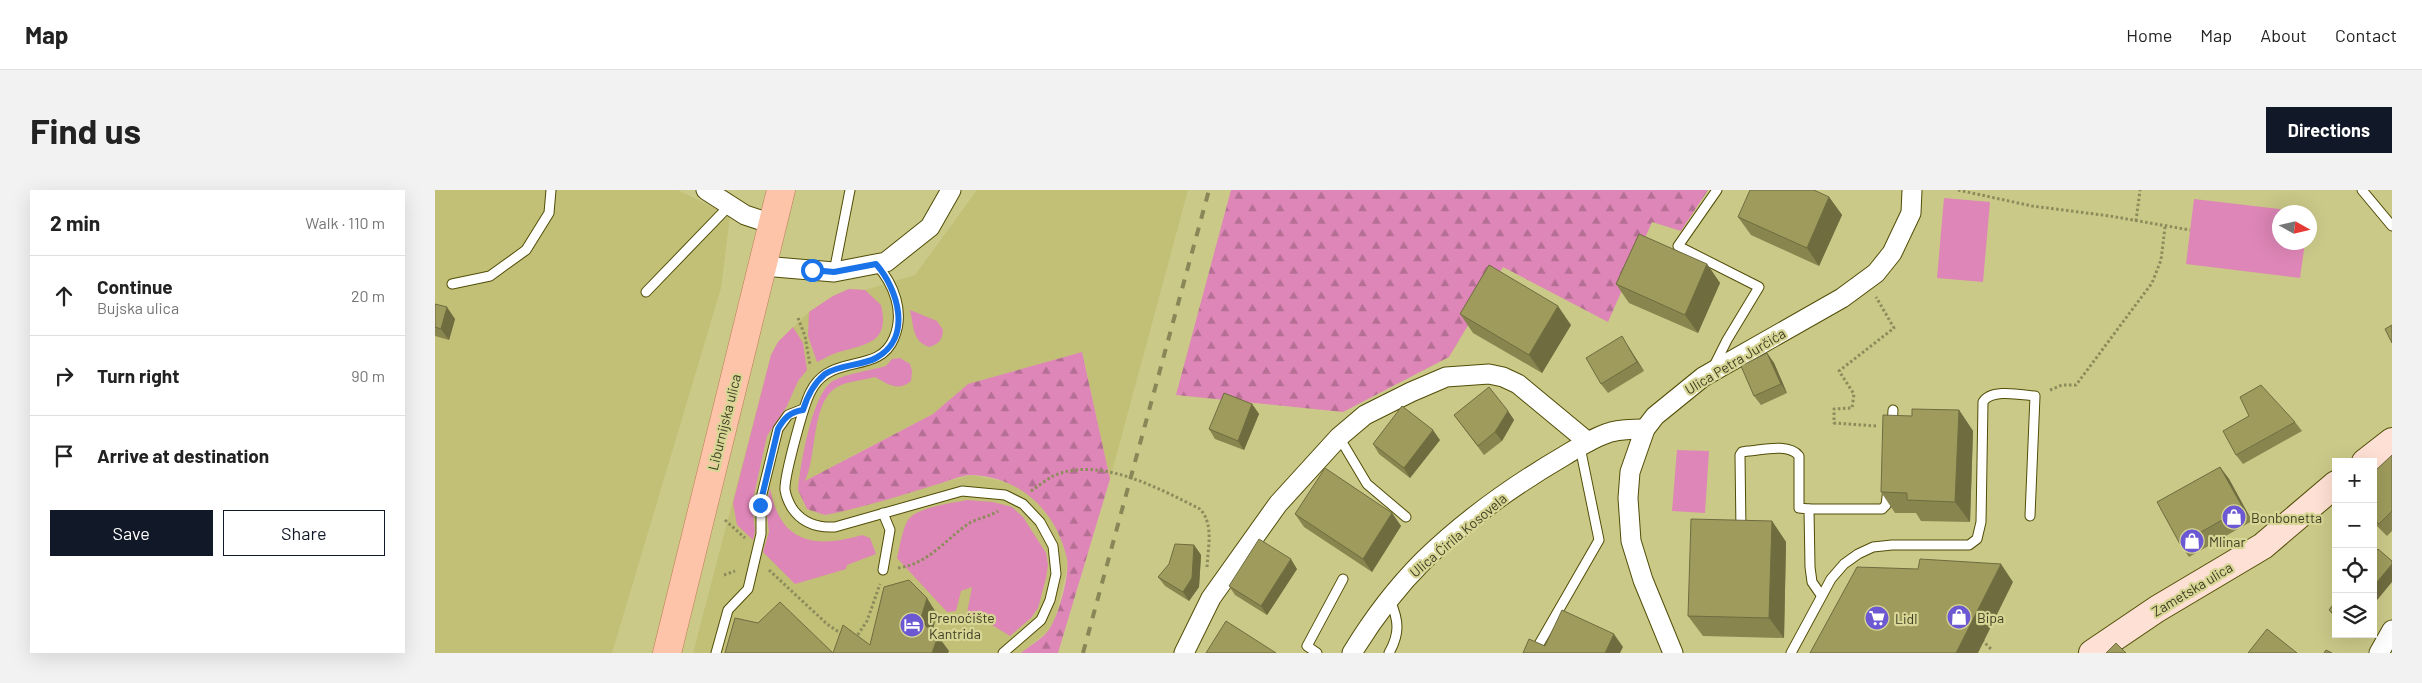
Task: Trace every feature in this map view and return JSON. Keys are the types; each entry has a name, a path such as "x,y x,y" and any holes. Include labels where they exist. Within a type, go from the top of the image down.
{"main road":[{"name":"Liburnijska ulica","path":"667,653 781,190"},
{"path":"2370,458 2392,441"},
{"name":"Zametska ulica","path":"2092,653 2157,609 2263,546 2332,487"}],"street":[{"path":"763,266 834,272 886,262 929,228 951,190"},
{"name":"Ulica Petra Jurčića","path":"1673,653 1643,580 1631,541 1628,498 1630,472 1645,429 1655,416 1673,400 1712,371 1842,298 1876,272 1892,253 1911,213 1913,190"},
{"path":"719,196 745,215 772,224"},
{"path":"1185,653 1211,598 1278,504 1339,437 1365,415 1446,377 1489,374 1503,377 1518,384 1584,444"},
{"name":"Ulica Ćirila Kosovela","path":"1352,653 1390,600 1426,559 1490,505 1584,444 1610,433 1629,429 1645,429"},
{"path":"2379,653 2392,630"}],"lane":[{"path":"452,284 490,276 526,250 549,213 551,190"},
{"path":"834,272 850,190"},
{"path":"1712,371 1727,340 1759,287 1678,246 1717,190"},
{"path":"2362,190 2392,226"},
{"path":"646,292 719,196"},
{"path":"876,264 889,281 897,303 898,326 891,345 886,352 875,358 826,374 811,391 803,410 785,490 793,509 807,522 826,528 962,491 996,493 1017,500 1033,512 1048,534 1053,546 1056,574 1050,600 1041,620 1003,653"},
{"path":"1791,653 1821,595 1844,564 1857,554 1873,547 1969,545 1977,539 1981,522 1983,402 1991,396 2001,394 2035,396 2030,516"},
{"path":"716,653 728,610 748,589 762,529 761,498 778,429 788,415 803,410"},
{"path":"1891,437 1893,410"},
{"path":"1339,437 1367,484 1406,517"},
{"path":"1538,646 1599,540 1584,444"},
{"path":"1741,530 1739,456 1742,452 1787,449 1795,451 1799,456 1799,508 1882,509 1887,505 1889,476"},
{"path":"1809,509 1810,568 1812,582 1821,595"},
{"path":"883,513 890,530 883,570"},
{"path":"1317,653 1307,646 1343,579"},
{"path":"1389,653 1397,638 1396,613 1390,600"}],"path":[{"path":"1957,190 2032,206 2190,230"},
{"path":"2136,221 2140,190"},
{"path":"2062,385 2076,385 2152,283 2161,260 2165,227"},
{"path":"1872,290 1894,328 1839,371 1854,394 1852,408 1834,409 1834,423 1892,427"},
{"path":"798,318 807,347 810,371"},
{"path":"763,564 827,624 854,640 867,621 883,570 910,566 946,544 969,523 993,514 1054,476 1082,469 1107,471 1155,487 1200,508 1209,522 1206,577"},
{"path":"725,520 756,550"},
{"path":"724,575 739,570"},
{"path":"1977,636 1992,652"}],"shaded area":[{"path":"435,190 678,190 730,216 721,288 612,653 435,653"},
{"path":"977,190 1188,190 1110,479 1082,352 968,384 933,414 838,463 825,515 971,475 1019,487 1034,498 1051,518 1063,541 1068,564 1055,619 1047,632 1021,653 693,653 771,355 778,342 809,312 833,296 849,289 865,290 915,275"}],"green space":[{"path":"1231,190 1708,190 1681,231 1652,222 1608,322 1503,267 1449,357 1343,412 1176,395"},
{"path":"1944,198 1990,202 1983,282 1937,278"},
{"path":"2194,199 2272,208 2272,250 2304,250 2300,278 2186,264"},
{"path":"849,289 865,290 881,305 883,317 879,334 867,343 836,353 817,362 808,336 809,312 833,296"},
{"path":"910,310 937,321 943,330 938,343 929,347 919,341"},
{"path":"793,327 803,343 807,370 798,381 787,406 767,436 752,504 755,531 753,540 737,525 733,503 771,355 778,342"},
{"path":"1082,352 1110,479 1058,653 1021,653 1048,631 1056,617 1067,575 1067,559 1055,526 1034,500 1021,490 1006,482 990,477 968,475 880,502 825,515 807,509 798,490 805,481 933,414 968,384"},
{"path":"900,358 910,364 912,371 911,381 906,384 893,386 875,377 841,385 828,396 821,408 817,423 809,469 805,481 798,490 808,431 819,400 826,388 839,378 886,366 892,359"},
{"path":"1677,450 1709,451 1705,513 1672,511"},
{"path":"770,488 782,521 791,531 814,541 845,539 862,535 870,538 876,554 847,565 846,569 795,584 763,552 769,532 766,507"},
{"path":"967,500 993,502 1012,507 1023,517 1046,553 1048,565 1038,608 1031,618 1010,636 979,617 967,613 972,587 961,591 956,611 947,612 897,558 901,538 908,520 927,509"}],"building":[{"path":"1750,190 1814,190 1829,197 1807,248 1738,217"},
{"path":"1639,234 1707,264 1685,315 1616,284"},
{"path":"1489,265 1558,306 1529,355 1460,314"},
{"path":"435,304 447,307 441,329 435,327"},
{"path":"2392,325 2392,343 2385,329"},
{"path":"1622,336 1637,362 1601,384 1586,358"},
{"path":"1767,353 1781,384 1754,396 1741,366"},
{"path":"2261,385 2295,422 2236,455 2223,431 2249,416 2240,397"},
{"path":"1489,387 1508,411 1495,432 1478,446 1454,415"},
{"path":"1224,393 1252,404 1238,441 1209,429"},
{"path":"1402,406 1433,430 1404,468 1373,444"},
{"path":"1912,409 1959,410 1955,502 1907,500 1907,493 1881,492 1883,415 1912,416"},
{"path":"2392,455 2392,511 2379,524 2377,522 2377,469"},
{"path":"2220,467 2243,508 2180,544 2157,502"},
{"path":"1325,468 1392,513 1363,559 1295,514"},
{"path":"1691,519 1772,521 1769,618 1688,616"},
{"path":"1259,539 1291,559 1261,606 1229,586"},
{"path":"1175,544 1194,545 1192,578 1183,592 1158,577 1169,564"},
{"path":"2378,549 2392,561 2392,564 2377,582"},
{"path":"1920,559 2001,564 1956,653 1810,653 1857,567 1918,569"},
{"path":"909,580 927,598 920,621 938,636 932,653 833,653 843,625 870,645 884,587"},
{"path":"780,602 833,653 725,653 735,618 758,623"},
{"path":"1562,610 1614,634 1605,653 1523,653 1529,639 1545,646"},
{"path":"1226,621 1276,653 1206,653"},
{"path":"2267,629 2297,653 2248,653"},
{"path":"2116,643 2126,653 2106,653"}],"railway":[{"path":"1083,653 1209,190"}],"place":[{"name":"Bonbonetta","path":"2234,517"},
{"name":"Mlinar","path":"2192,541"},
{"name":"Bipa","path":"1959,617"},
{"name":"Lidl","path":"1877,618"},
{"name":"Prenoćište Kantrida","path":"912,625"}],"route":[{"path":"760,505 763,485 778,429 782,422 788,415 803,410 811,391 826,374 866,362 886,352 894,339 898,326 897,303 894,293 889,281 876,264 834,272 812,270"}]}
